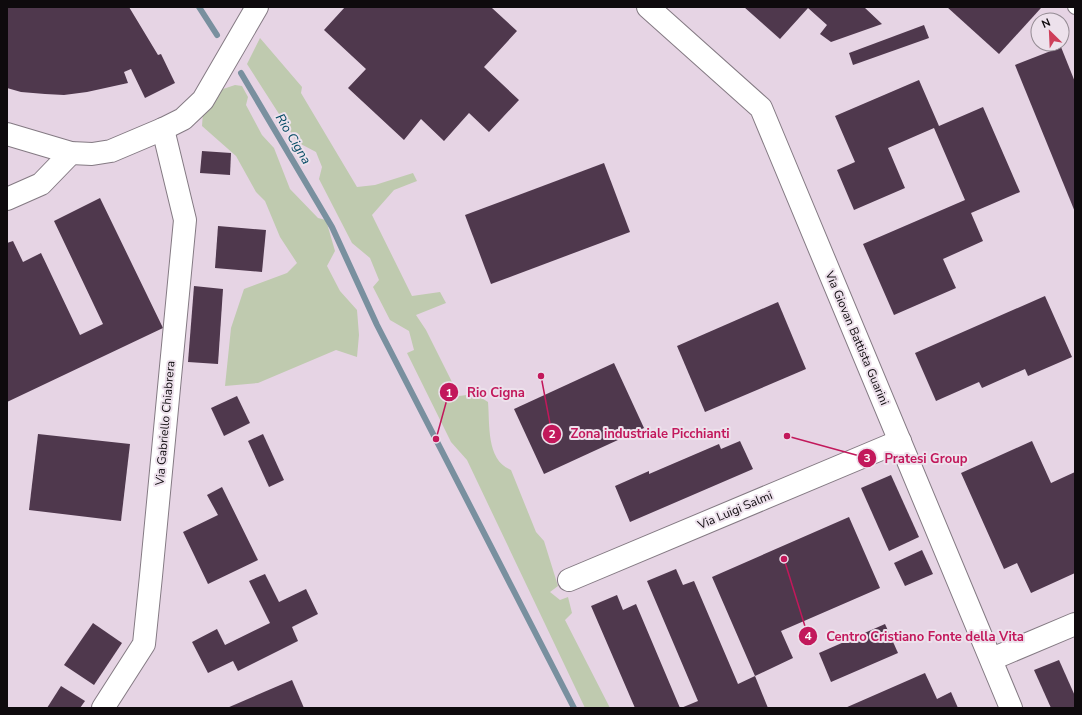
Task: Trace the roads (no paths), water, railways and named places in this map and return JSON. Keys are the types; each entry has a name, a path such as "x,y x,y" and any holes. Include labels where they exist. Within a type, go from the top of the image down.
{"street":[{"name":"Via Giovan Battista Guarini","path":"648,7 761,108 886,391 900,441 1012,708"},
{"path":"7,134 71,153 92,154 106,153 163,129 183,119 196,109 213,86 253,14"},
{"name":"Via Gabriello Chiabrera","path":"103,708 144,644 184,220 163,129"},
{"path":"7,199 41,184 71,153"},
{"name":"Via Luigi Salmi","path":"569,580 900,441"},
{"path":"992,660 1075,624"}],"waterway":[{"name":"Rio Cigna","path":"199,7 217,35"},
{"name":"Rio Cigna","path":"241,73 332,227 377,325 574,708"}],"place":[{"name":"Zona industriale Picchianti","path":"541,376"},
{"name":"Pratesi Group","path":"787,436"},
{"name":"Rio Cigna","path":"436,439"},
{"name":"Centro Cristiano Fonte della Vita","path":"784,559"}]}
